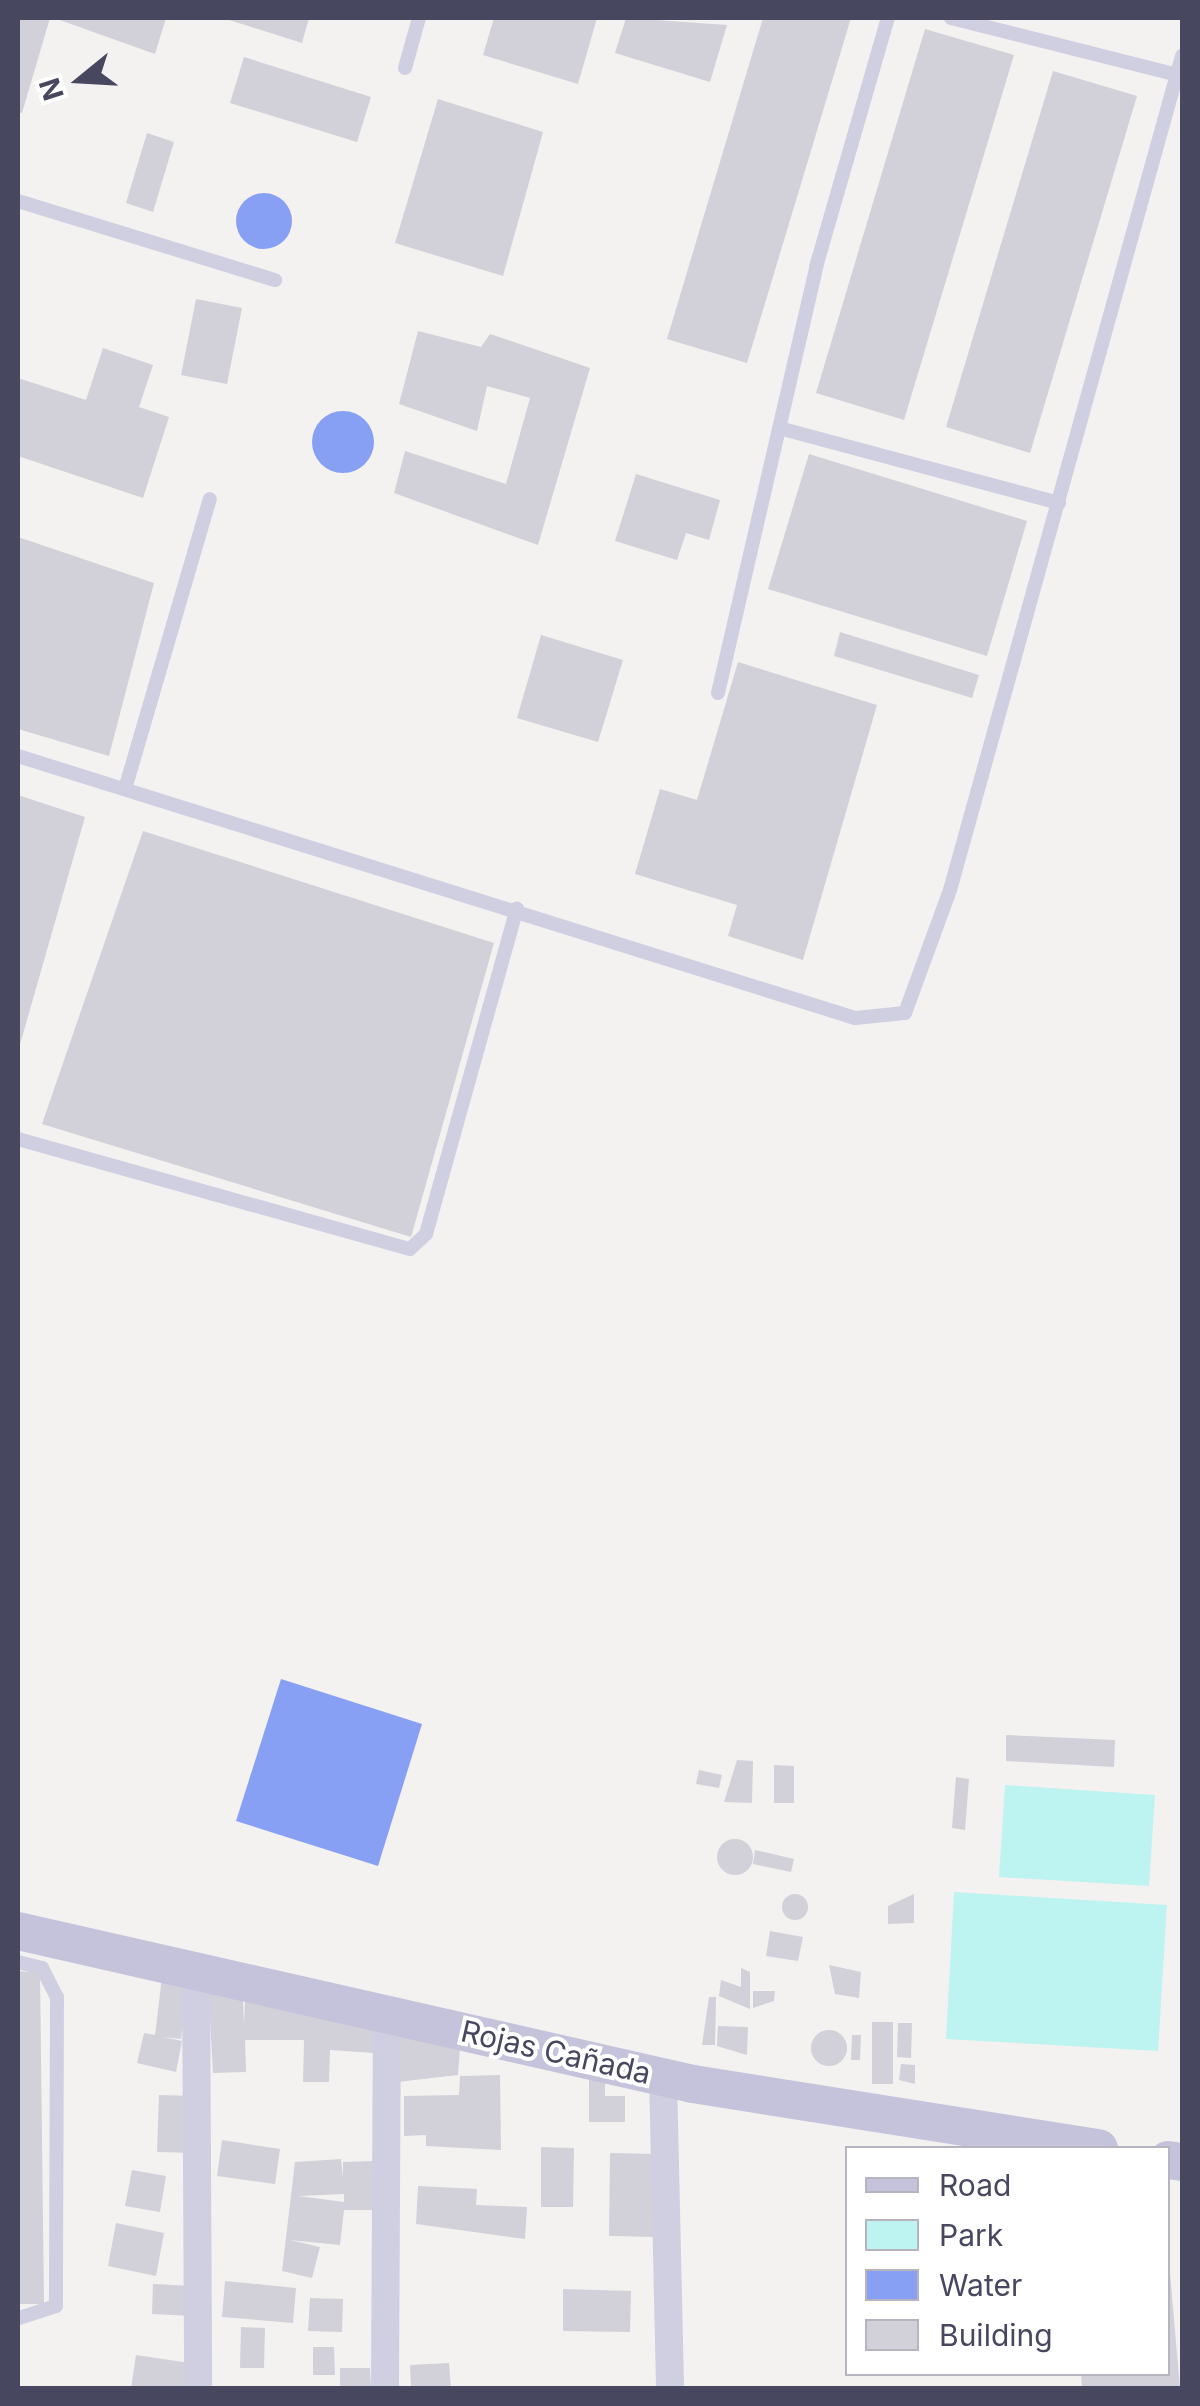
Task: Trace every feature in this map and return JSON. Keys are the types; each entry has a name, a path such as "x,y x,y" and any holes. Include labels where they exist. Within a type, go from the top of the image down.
{"main road":[{"name":"Rojas Cañada","path":"18,1932 663,2077 1086,2146"}],"street":[{"path":"196,1970 198,2388"},
{"path":"385,2388 387,2013"},
{"path":"663,2077 670,2388"}],"lane":[{"path":"405,68 419,18"},
{"path":"718,693 778,428 888,18"},
{"path":"951,18 1178,74"},
{"path":"18,756 517,908 856,1018 905,1013 950,890 1182,56"},
{"path":"18,201 275,280"},
{"path":"778,428 1060,504"},
{"path":"125,789 210,499"},
{"path":"18,1139 410,1249 426,1234 517,908"},
{"path":"18,1962 42,1968 57,1998 57,2075 56,2306 18,2318"}],"green space":[{"path":"1005,1785 1155,1795 1149,1886 999,1877"},
{"path":"954,1892 1167,1905 1158,2051 946,2039"}],"water":[{"path":"264,193 284,201 292,221 284,241 264,249 244,241 236,221 244,201"},
{"path":"343,411 365,420 374,442 365,464 343,473 321,464 312,442 321,420"},
{"path":"281,1679 422,1724 378,1866 236,1821"}],"building":[{"path":"18,18 50,18 22,113 18,112"},
{"path":"54,18 166,18 155,54"},
{"path":"223,18 309,18 302,43"},
{"path":"494,18 597,18 578,84 483,55"},
{"path":"626,18 727,25 710,82 615,53"},
{"path":"763,18 851,18 747,363 667,339"},
{"path":"925,29 1014,55 904,420 816,393"},
{"path":"244,57 371,97 357,142 230,103"},
{"path":"1053,71 1137,96 1030,453 946,427"},
{"path":"438,99 543,132 503,276 395,243"},
{"path":"147,133 174,142 153,212 126,203"},
{"path":"196,299 242,308 227,384 181,375"},
{"path":"418,331 481,347 490,334 590,368 538,545 394,493 405,451 506,484 530,398 487,386 477,431 399,404"},
{"path":"103,348 153,365 139,407 169,417 143,498 18,456 18,378 86,400"},
{"path":"809,454 1027,521 987,656 768,589"},
{"path":"636,474 720,500 709,540 686,533 677,560 615,541"},
{"path":"18,537 154,583 109,756 18,729"},
{"path":"840,632 979,675 972,698 834,656"},
{"path":"541,635 623,660 598,742 517,718"},
{"path":"738,662 877,705 803,960 728,936 737,905 635,874 660,789 697,800"},
{"path":"18,795 85,817 19,1048 18,1048"},
{"path":"143,831 494,943 411,1237 42,1124"},
{"path":"1006,1735 1115,1740 1114,1767 1006,1761"},
{"path":"737,1760 753,1761 752,1803 724,1802"},
{"path":"774,1765 794,1766 794,1803 774,1803"},
{"path":"699,1770 722,1775 719,1788 696,1784"},
{"path":"956,1777 969,1779 965,1830 952,1828"},
{"path":"735,1839 748,1844 753,1857 748,1870 735,1875 722,1870 717,1857 722,1844"},
{"path":"755,1850 794,1859 791,1872 753,1864"},
{"path":"795,1894 804,1898 808,1907 804,1916 795,1920 786,1916 782,1907 786,1898"},
{"path":"914,1894 914,1923 888,1924 888,1906"},
{"path":"770,1931 803,1937 798,1961 766,1956"},
{"path":"829,1965 861,1972 859,1998 835,1994"},
{"path":"741,1968 750,1972 750,2009 719,1996 721,1980 741,1987"},
{"path":"18,1971 40,1973 44,2304 18,2304"},
{"path":"162,1977 189,1981 181,2039 163,2037 182,2041 176,2072 137,2063 144,2033 155,2035"},
{"path":"242,1981 244,2024 245,1998 375,2017 374,2053 330,2050 329,2082 303,2082 304,2040 245,2040 246,2072 213,2073 208,1983"},
{"path":"753,1991 775,1991 774,2001 753,2008"},
{"path":"709,1997 716,1997 715,2045 702,2045"},
{"path":"872,2022 893,2022 893,2084 872,2084"},
{"path":"898,2023 912,2023 911,2058 897,2057"},
{"path":"718,2026 748,2027 747,2055 717,2046"},
{"path":"400,2030 461,2035 458,2075 397,2082"},
{"path":"829,2030 842,2035 847,2048 842,2061 829,2066 816,2061 811,2048 816,2035"},
{"path":"852,2035 861,2035 860,2060 851,2060"},
{"path":"901,2064 915,2065 915,2084 899,2080"},
{"path":"589,2070 605,2070 605,2096 625,2096 625,2122 589,2122"},
{"path":"500,2075 501,2150 426,2146 426,2135 404,2136 404,2096 459,2095 460,2076"},
{"path":"159,2095 195,2096 193,2153 157,2152"},
{"path":"222,2140 280,2149 275,2184 217,2176"},
{"path":"541,2147 574,2148 573,2207 541,2207"},
{"path":"610,2153 657,2154 656,2237 609,2236"},
{"path":"341,2159 343,2178 343,2162 375,2161 376,2210 344,2210 340,2245 290,2240 320,2247 312,2278 282,2271 295,2162","holes":["344,2194 344,2202 298,2196"]},
{"path":"132,2170 166,2176 160,2212 125,2206"},
{"path":"418,2186 477,2189 476,2205 527,2207 525,2239 416,2224"},
{"path":"116,2223 164,2233 156,2276 108,2266"},
{"path":"1170,2273 1180,2388 1082,2388 1081,2376 1170,2376"},
{"path":"225,2281 296,2288 293,2323 222,2317"},
{"path":"153,2284 193,2286 192,2316 152,2314"},
{"path":"563,2289 631,2291 630,2332 563,2331"},
{"path":"310,2298 343,2299 342,2332 308,2331"},
{"path":"241,2327 265,2328 264,2368 240,2368"},
{"path":"313,2347 334,2347 335,2375 313,2375"},
{"path":"136,2355 196,2364 193,2388 131,2388"},
{"path":"449,2363 451,2388 411,2388 410,2365"},
{"path":"340,2368 370,2368 371,2388 340,2388"}]}
